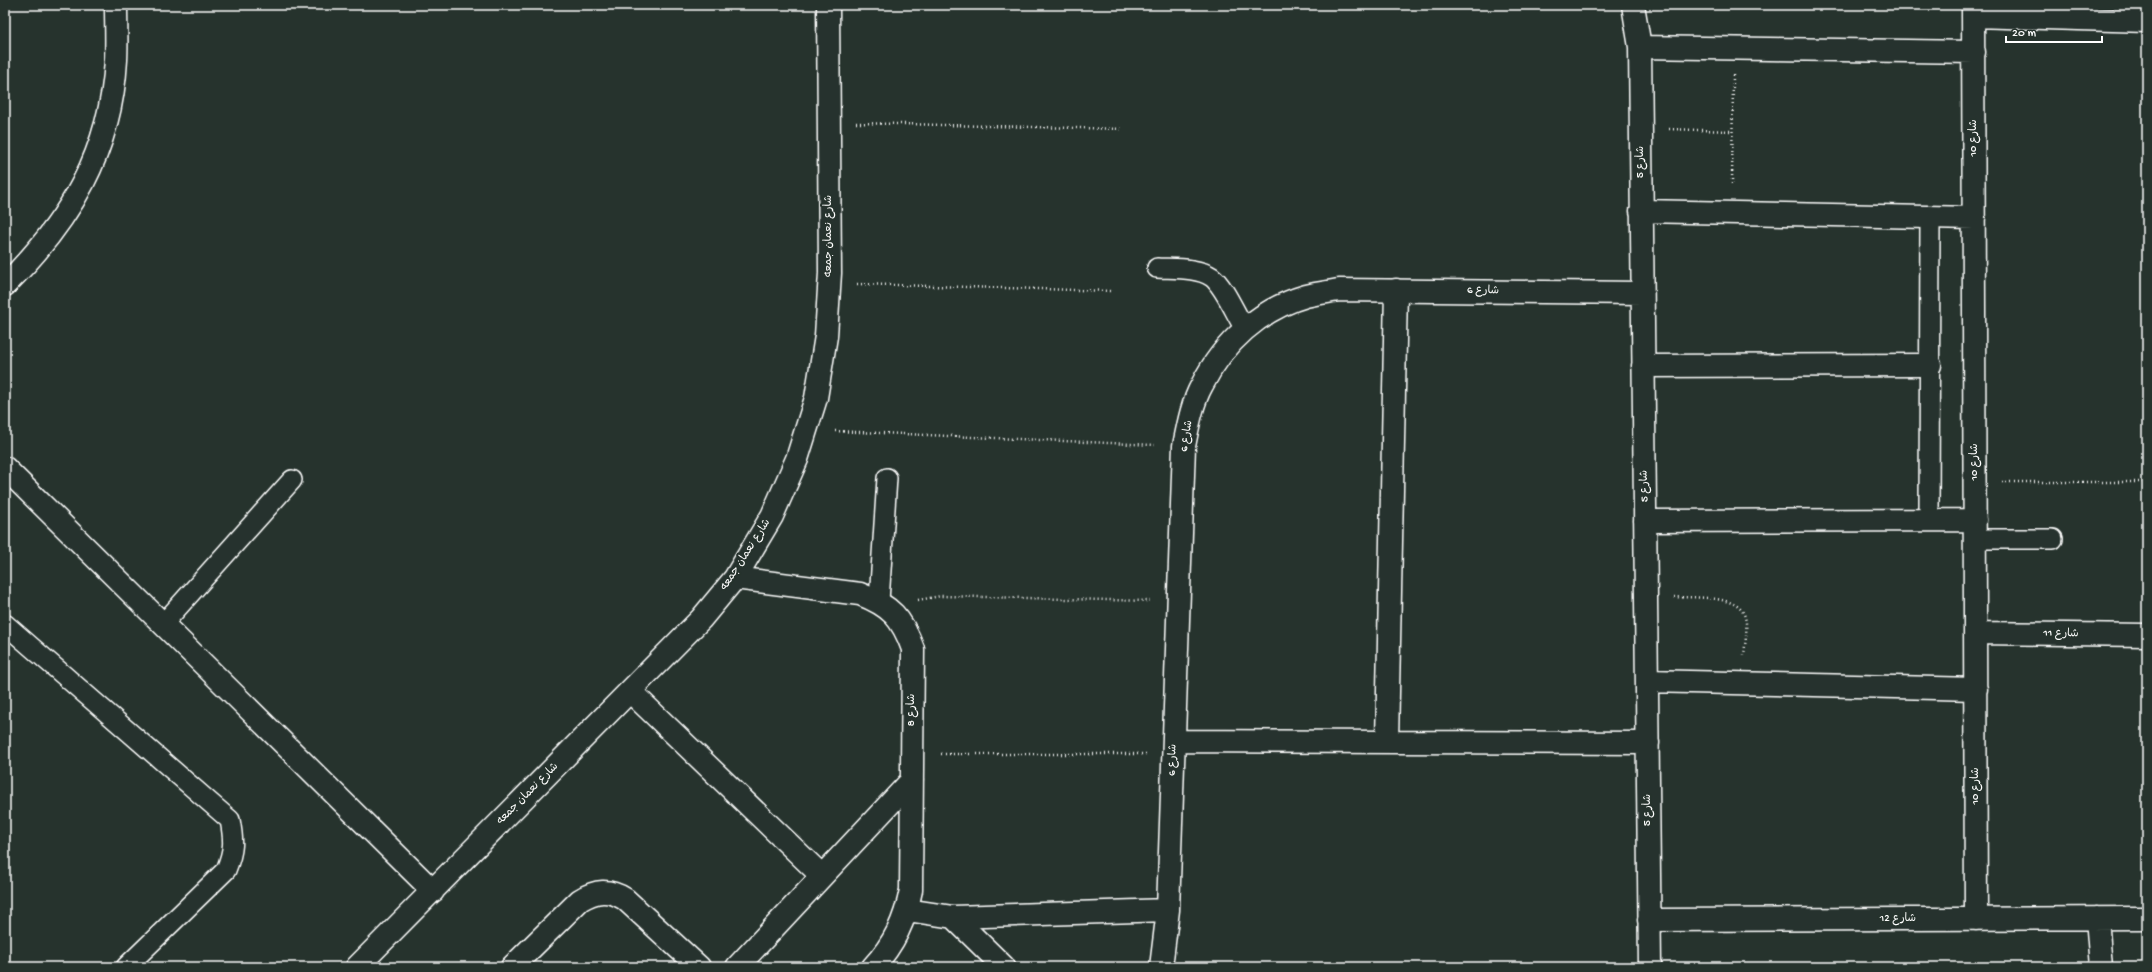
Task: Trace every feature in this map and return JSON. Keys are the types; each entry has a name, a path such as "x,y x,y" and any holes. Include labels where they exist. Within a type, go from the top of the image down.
{"street":[{"path":"5,284 34,256 68,212 94,163 109,111 116,60 116,5"},
{"name":"شارع نعمان جمعه","path":"357,967 701,619 735,578 772,516 797,459 816,398 826,336 829,283 828,5"},
{"name":"شارع 5","path":"1633,5 1640,47 1650,967"},
{"path":"1973,10 2125,13 2147,21"},
{"name":"شارع 10","path":"1973,10 1976,919"},
{"path":"1640,47 1974,52"},
{"path":"1641,211 1974,218"},
{"name":"شارع 6","path":"1161,967 1168,910 1184,446 1189,420 1201,386 1220,355 1245,329 1273,309 1305,296 1339,290 1642,293"},
{"path":"1387,742 1396,290"},
{"path":"1643,366 1930,365"},
{"path":"5,468 433,891"},
{"path":"1645,521 1929,520 1975,529"},
{"path":"735,578 860,594 887,607"},
{"name":"شارع 8","path":"873,967 888,950 899,931 907,910 911,890 913,650 906,630 887,607"},
{"name":"شارع 11","path":"1976,633 2147,635"},
{"path":"1647,681 1976,689"},
{"path":"630,691 822,876"},
{"path":"1173,747 1387,742 1648,743"},
{"path":"737,967 912,780"},
{"path":"512,967 580,900 590,893 602,891 614,893 625,899 698,967"},
{"path":"907,910 953,917 1168,910"},
{"path":"953,917 1004,967"},
{"path":"2097,918 2101,967"},
{"name":"شارع 12","path":"1649,920 2147,918"}],"lane":[{"path":"1929,520 1930,217"},
{"path":"1157,268 1198,271 1211,277 1221,288 1245,329"},
{"path":"887,478 887,607"},
{"path":"163,624 292,480"},
{"path":"1975,529 2053,539"},
{"path":"5,624 230,820 234,841 232,856 226,870 126,967"}],"path":[{"path":"1732,213 1733,48"},
{"path":"829,122 1123,129"},
{"path":"1641,128 1732,131"},
{"path":"829,283 1113,291"},
{"path":"806,430 1184,446"},
{"path":"1975,482 2147,482"},
{"path":"887,607 908,604 924,597 941,596 1179,602"},
{"path":"1646,596 1731,601 1740,607 1745,617 1746,627 1742,683"},
{"path":"912,754 1173,747"}]}
